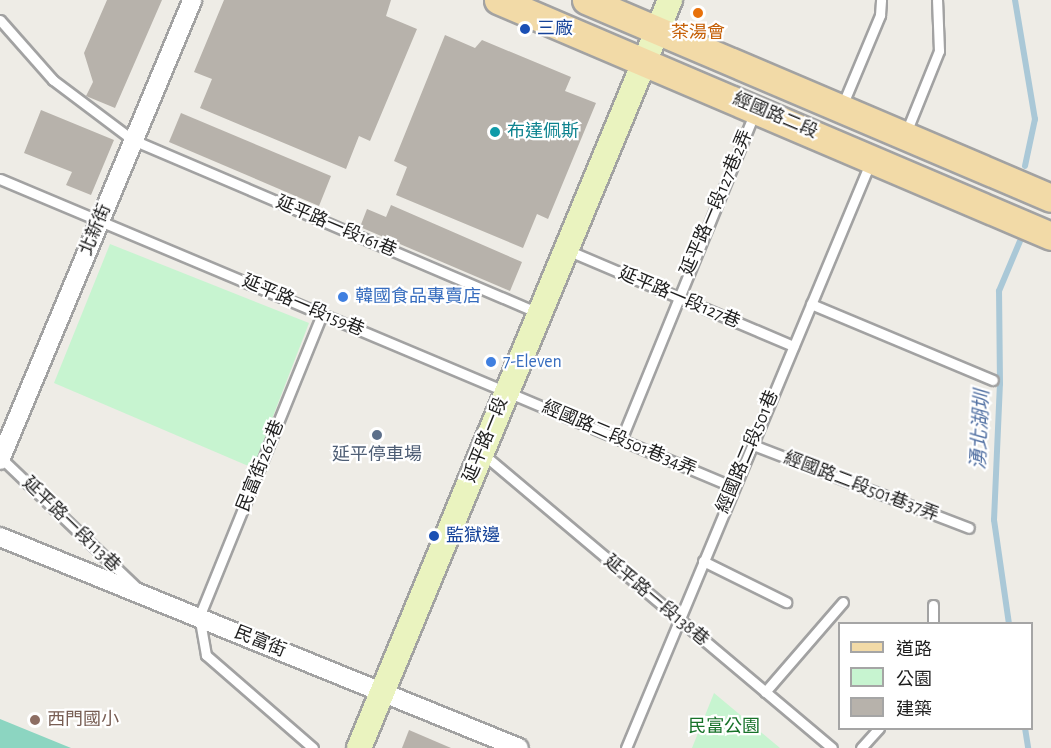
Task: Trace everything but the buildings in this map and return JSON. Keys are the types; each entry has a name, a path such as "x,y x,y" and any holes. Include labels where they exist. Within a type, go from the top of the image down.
{"main road":[{"name":"經國路二段","path":"498,0 873,157 1051,236"},
{"name":"經國路二段","path":"586,0 842,106 1051,198"}],"street":[{"name":"北新街","path":"0,458 192,0"},
{"name":"延平路一段","path":"359,748 643,60 670,0"},
{"name":"民富街","path":"0,537 519,748"}],"lane":[{"path":"842,106 880,15 881,0"},
{"path":"905,135 939,51 937,0"},
{"name":"延平路一段161巷","path":"0,20 53,80 133,140 539,313"},
{"name":"延平路一段127巷2弄","path":"621,440 677,297 756,109"},
{"name":"經國路二段501巷","path":"626,748 733,487 753,445 873,157"},
{"name":"延平路一段159巷","path":"0,179 506,392"},
{"name":"延平路一段127巷","path":"565,249 793,346"},
{"path":"811,304 993,380"},
{"name":"民富街262巷","path":"199,617 322,314"},
{"name":"經國路二段501巷34弄","path":"506,392 733,487"},
{"name":"經國路二段501巷37弄","path":"753,445 969,528"},
{"name":"延平路一段138巷","path":"481,453 832,748"},
{"name":"延平路一段113巷","path":"0,458 142,593"},
{"path":"703,561 786,602"},
{"path":"765,692 843,602"},
{"path":"933,605 933,622"},
{"path":"199,617 206,655 313,748"},
{"path":"861,748 878,730"}],"green space":[{"path":"110,244 309,323 253,468 54,383"},
{"name":"民富公園","path":"714,693 780,748 692,748"},
{"path":"0,719 71,748 0,748"}],"waterway":[{"name":"湧北湖圳","path":"1015,0 1035,119 1025,166"},
{"name":"湧北湖圳","path":"1009,622 994,520 1000,384 999,291 1020,241"},
{"name":"湧北湖圳","path":"1025,730 1028,748"}],"place":[{"name":"茶湯會","path":"698,13"},
{"name":"三廠","path":"525,29"},
{"name":"布達佩斯","path":"495,132"},
{"name":"韓國食品專賣店","path":"343,297"},
{"name":"7-Eleven","path":"491,362"},
{"name":"延平停車場","path":"377,435"},
{"name":"監獄邊","path":"434,536"},
{"name":"西門國小","path":"35,720"}]}
